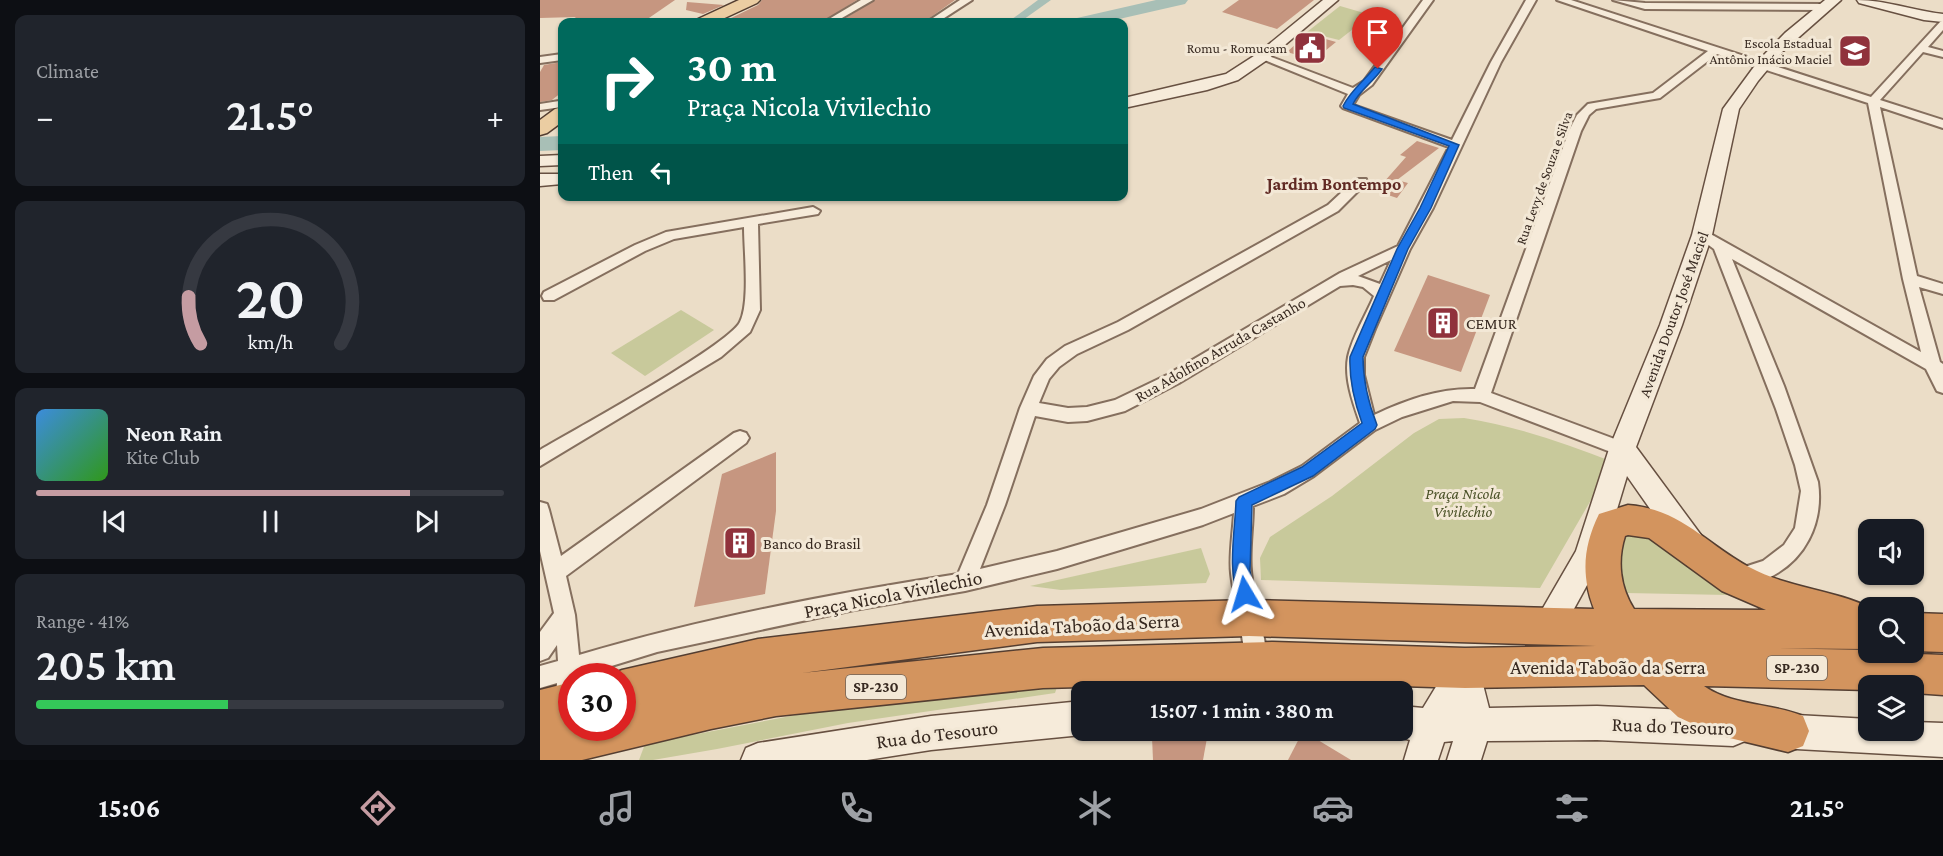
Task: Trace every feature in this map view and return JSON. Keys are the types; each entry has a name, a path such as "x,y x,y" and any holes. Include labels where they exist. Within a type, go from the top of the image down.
{"highway":[{"path":"1788,731 1728,718 1695,704 1651,665 1621,628 1607,592 1602,569 1602,554 1611,525 1618,522 1641,520 1661,528 1735,578 1798,603 1858,621"},
{"name":"Avenida Taboão da Serra","path":"636,687 758,659 1037,624 1249,618 1621,628"},
{"path":"1407,623 1465,668 1547,627"},
{"path":"1621,628 1858,630"},
{"path":"1924,632 1943,633"},
{"name":"Avenida Taboão da Serra","path":"553,751 711,708 776,696 1043,668 1465,668 1651,665 1868,670 1943,675"}],"main road":[{"path":"713,18 752,0"},
{"path":"728,18 766,0"},
{"path":"540,116 556,106"},
{"path":"540,129 556,106"}],"street":[{"path":"836,18 868,0"},
{"path":"939,18 968,0"},
{"path":"1128,102 1224,81 1262,57 1331,0"},
{"path":"1428,0 1368,83 1354,93 1347,106 1454,145"},
{"path":"1370,425 1357,383 1356,357 1402,249 1426,208 1454,145 1531,0"},
{"path":"1562,0 1943,124"},
{"path":"1618,0 1645,6 1829,4"},
{"path":"1864,0 1924,16 1943,18"},
{"name":"Avenida Doutor José Maciel","path":"1547,627 1589,556 1622,449 1671,325 1702,235 1731,109 1762,65 1829,4"},
{"path":"1874,101 1943,24"},
{"path":"1921,48 1943,54"},
{"name":"Rua Levy de Souza e Silva","path":"1481,396 1575,130 1584,112 1588,107 1596,104 1656,96 1716,50"},
{"path":"1262,57 1325,79 1354,93"},
{"path":"540,60 558,58"},
{"path":"1874,101 1910,279 1943,387"},
{"path":"540,161 558,160"},
{"path":"540,180 558,179"},
{"path":"966,582 981,538 996,505 1029,408 1042,376 1053,363 1071,350 1123,326 1333,208 1361,182"},
{"path":"549,296 657,240 687,231 813,211"},
{"path":"540,459 715,353 745,328 752,310 752,222"},
{"path":"1702,235 1938,369"},
{"path":"1720,246 1784,407 1804,464 1811,497 1803,532 1790,553 1776,566 1761,573 1735,578"},
{"name":"Rua Adolfino Arruda Castanho","path":"1029,408 1068,415 1087,414 1119,406 1173,379 1337,281 1402,249"},
{"path":"1910,279 1943,289"},
{"path":"1337,281 1365,281 1377,288 1382,295"},
{"name":"Praça Nicola Vivilechio","path":"557,692 657,642 854,600 966,582 1113,544 1203,517 1308,471 1370,425 1396,412 1437,398 1454,395 1481,396 1622,449"},
{"path":"555,572 740,438"},
{"path":"1622,449 1694,549"},
{"path":"1244,501 1241,571 1249,618 1250,669"},
{"path":"540,510 565,615 553,751"},
{"name":"Avenida Doutor José Maciel","path":"1589,556 1596,599 1602,609 1621,628"},
{"path":"540,650 565,615"},
{"path":"1464,760 1476,724 1465,668"},
{"path":"1421,760 1417,724 1465,668"},
{"name":"Rua do Tesouro","path":"758,760 931,733 1071,719"},
{"name":"Rua do Tesouro","path":"1417,724 1597,723 1943,740"}],"green space":[{"path":"1340,6 1371,15 1339,40 1307,32"},
{"path":"681,310 714,330 645,376 611,353"},
{"name":"Praça Nicola Vivilechio","path":"1464,418 1540,436 1613,462 1540,588 1261,580 1260,558 1270,537 1332,496 1414,433 1439,419"},
{"path":"1645,532 1728,589 1728,595 1626,593 1617,581 1619,534"},
{"path":"1201,548 1210,574 1206,583 1061,590 1030,586"},
{"path":"1059,681 1055,693 848,723 717,749 653,760 639,760 645,744 822,710"}],"building":[{"path":"540,0 675,0 649,18 540,18"},
{"path":"762,0 857,0 828,18 731,18 758,5"},
{"path":"875,0 955,0 930,18 846,18"},
{"path":"1239,0 1314,0 1277,29 1222,12"},
{"path":"687,2 724,5 703,14 686,10"},
{"name":"Romu - Romucam","path":"1308,33 1336,42 1314,60 1287,52"},
{"path":"558,63 558,95 552,100 540,102 540,72 544,65"},
{"path":"1417,141 1439,148 1397,180 1408,183 1397,198 1376,191 1406,157 1400,155"},
{"name":"CEMUR","path":"1428,275 1490,295 1461,372 1394,351"},
{"name":"Banco do Brasil","path":"776,452 776,511 765,594 694,607 722,474"},
{"path":"1152,741 1206,741 1203,760 1153,760"},
{"path":"1298,741 1320,741 1351,760 1288,760"}],"waterway":[{"path":"1019,18 1045,0"},
{"path":"1101,18 1179,0"},
{"path":"541,144 558,143"}],"place":[{"name":"Romu - Romucam","path":"1310,48"},
{"name":"Escola Estadual Antônio Inácio Maciel","path":"1855,51"},
{"name":"CEMUR","path":"1443,323"},
{"name":"Banco do Brasil","path":"740,543"}],"district":[{"name":"Jardim Bontempo","path":"1334,184"}],"route":[{"path":"1245,594 1241,571 1244,546 1244,501 1277,488 1308,471 1370,425 1361,402 1356,375 1356,357 1402,249 1426,208 1454,145 1347,106 1354,93 1365,86 1378,69"}]}
